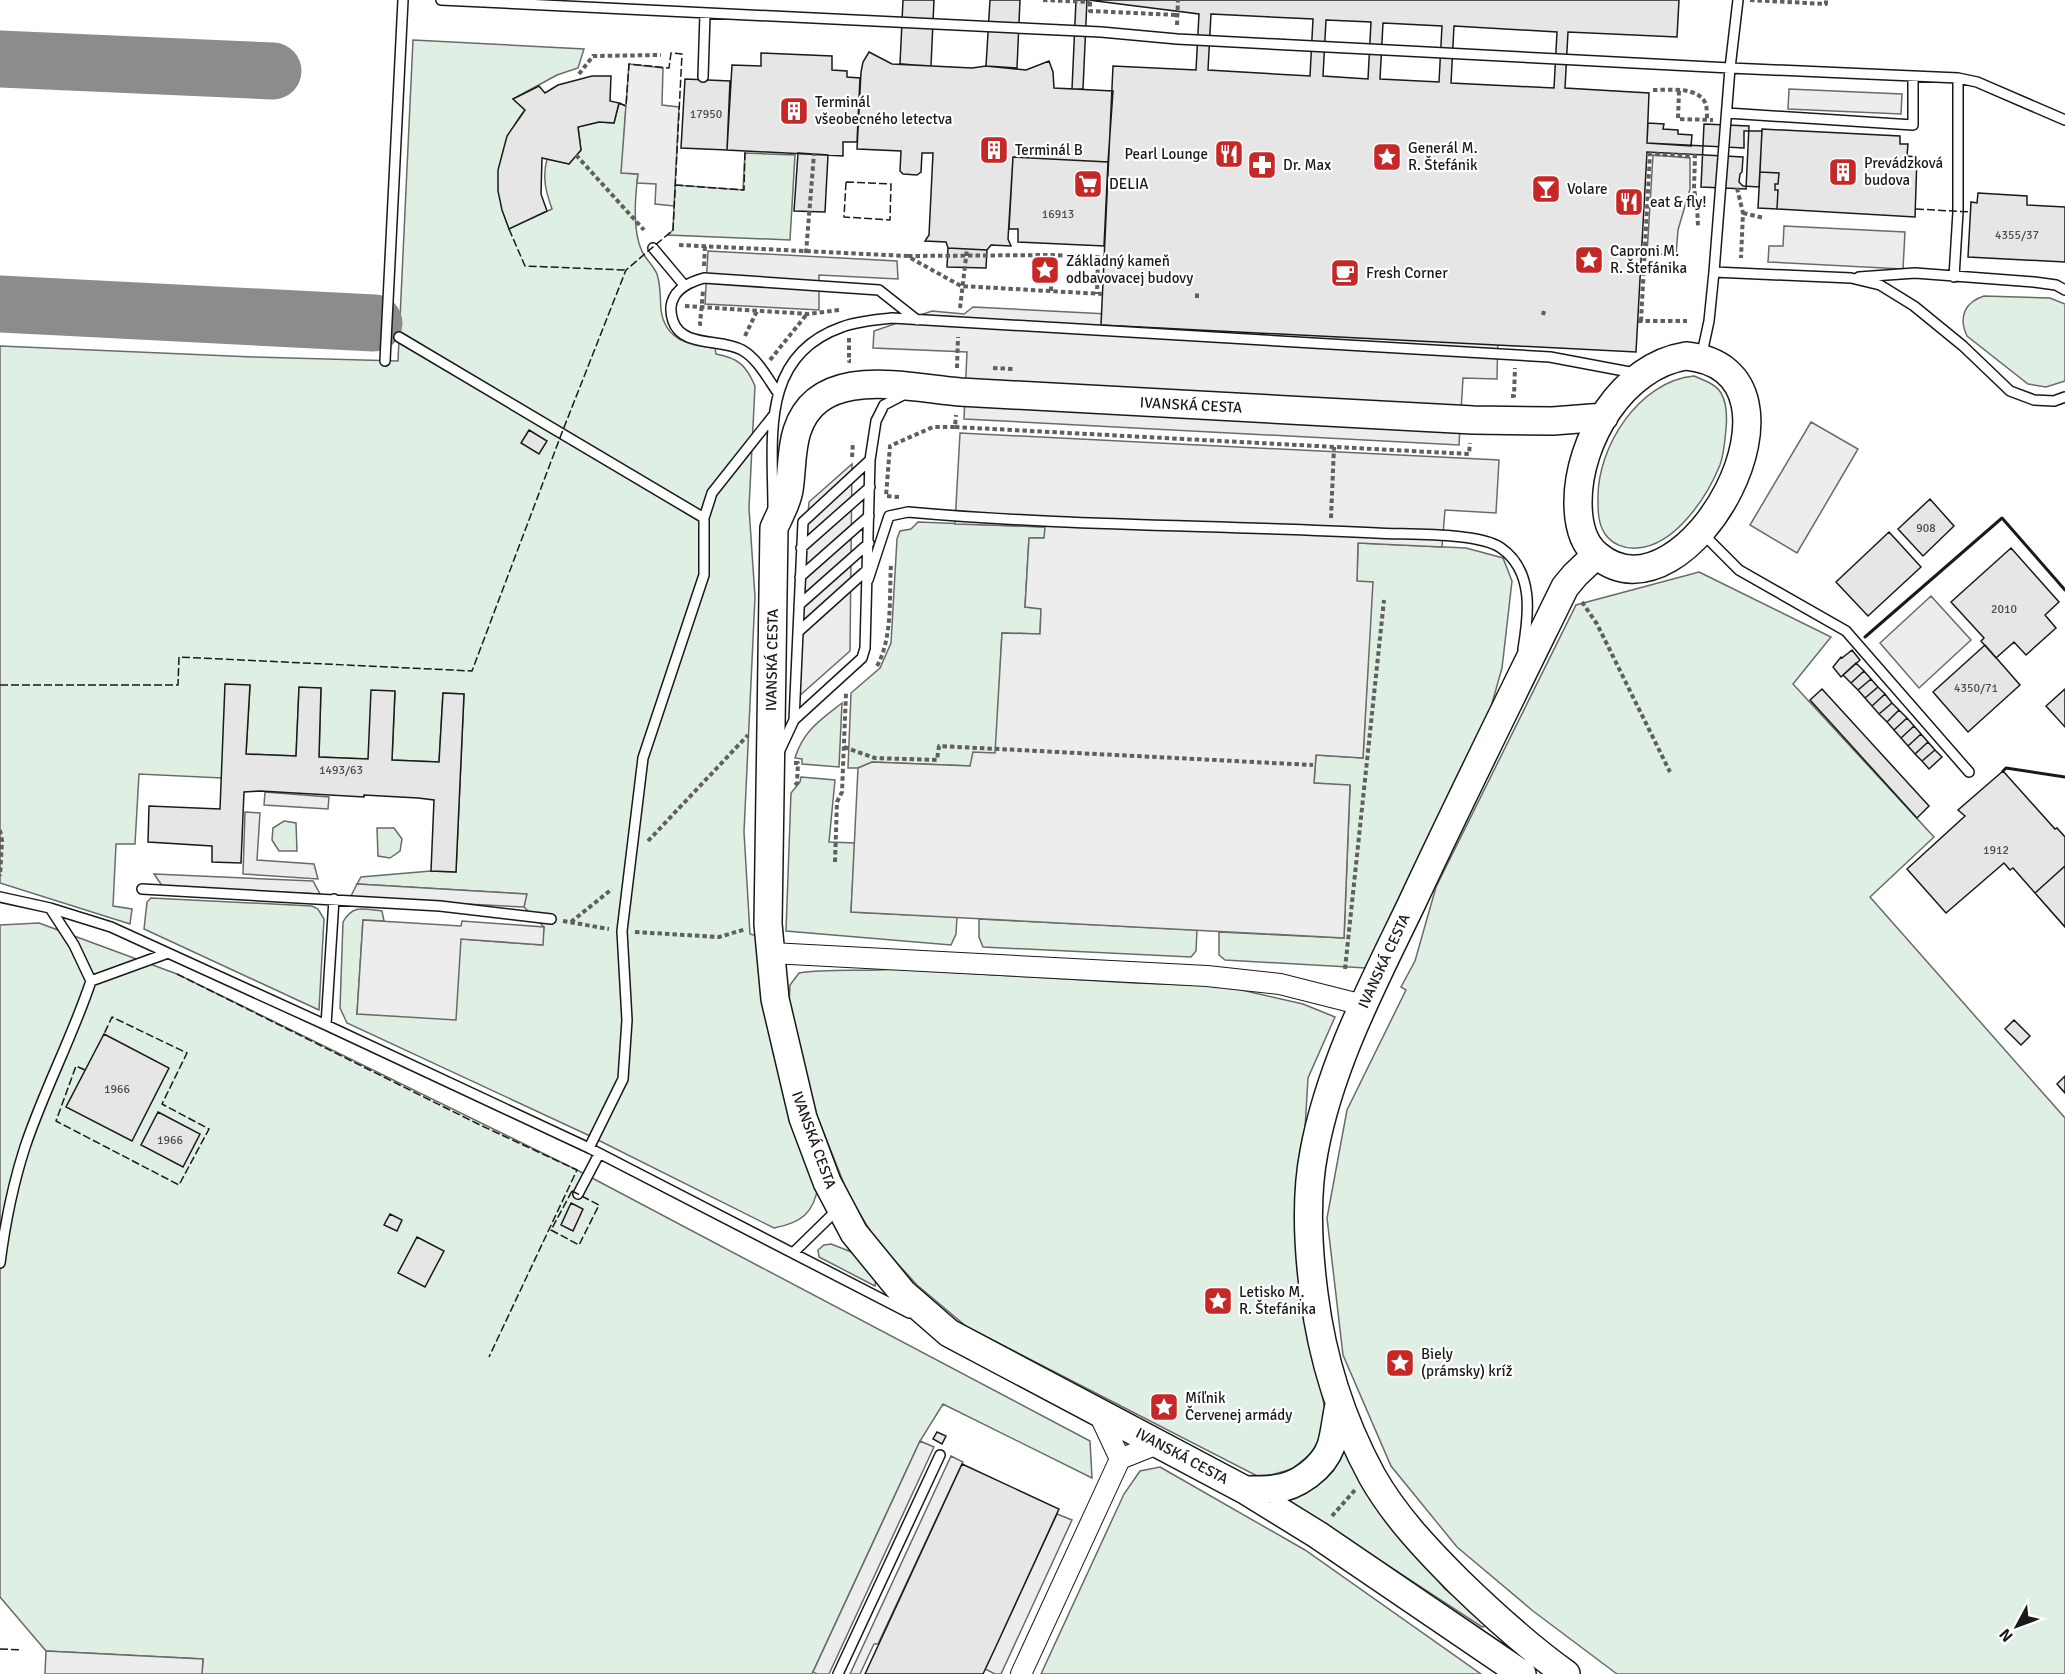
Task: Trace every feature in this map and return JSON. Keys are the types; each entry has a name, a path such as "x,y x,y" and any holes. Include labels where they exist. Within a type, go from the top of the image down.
{"street":[{"path":"1686,356 1701,358 1726,370 1738,383 1743,394 1746,427 1738,471 1718,511 1701,532 1679,552 1654,566 1617,567 1596,555 1580,526 1578,495 1587,452 1604,417 1628,387 1660,363 1686,356"},
{"name":"IVANSKÁ CESTA","path":"1522,1674 1318,1535 1245,1490 949,1333 903,1293 854,1233 815,1152 794,1085 774,999 768,924 774,528 789,492 796,432 808,408 831,391 843,387 877,384 960,392 1473,420 1553,421 1604,417"},
{"name":"IVANSKÁ CESTA","path":"1566,1674 1493,1615 1419,1540 1372,1476 1339,1405 1320,1335 1310,1263 1309,1190 1314,1153 1326,1102 1374,979 1565,587 1575,574 1596,555"},
{"path":"771,953 1207,976 1280,984 1363,1005"},
{"name":"IVANSKÁ CESTA","path":"1245,1490 1276,1489 1300,1480 1313,1470 1326,1457 1331,1445 1339,1405"},
{"path":"1098,1412 1120,1459"},
{"path":"1021,1674 1120,1459 1160,1443"}],"lane":[{"path":"385,361 403,0"},
{"path":"441,0 1101,32 1177,39 1958,78 1977,82 2065,120"},
{"path":"1701,358 1709,321 1730,68 1738,0"},
{"path":"703,76 705,14"},
{"path":"1726,116 1913,125 1913,76"},
{"path":"1954,277 1958,212 1958,78"},
{"path":"653,248 684,285"},
{"path":"1714,272 1851,278 1915,273 2034,282 2055,285 2065,290"},
{"path":"778,393 750,356 742,350 733,346 693,339 678,331 674,324 671,305 674,296 684,285 704,278 879,290 918,320"},
{"path":"1851,278 1880,285 1914,306 1963,346 2010,391 2034,400 2054,401 2065,398"},
{"path":"774,528 773,416 785,373 800,354 816,340 849,325 892,318 1550,357 1644,374"},
{"path":"399,337 704,518"},
{"path":"794,720 862,658 865,648 868,580 870,460 876,421 884,405 916,388"},
{"path":"589,1148 623,1079 627,1020 622,931 643,758 704,574 704,518 712,493 773,416"},
{"path":"771,773 794,720 803,522 870,460"},
{"path":"801,548 870,487"},
{"path":"868,580 889,516 908,512 1057,521 1348,532 1463,538 1489,542 1511,557 1526,584 1527,626 1517,686"},
{"path":"800,577 869,516"},
{"path":"1701,532 1739,570 1846,631 1970,772"},
{"path":"799,605 869,543"},
{"path":"798,632 868,569"},
{"path":"142,889 440,906 551,919"},
{"path":"0,897 50,908 111,927 326,1025 589,1148 949,1333"},
{"path":"326,1025 334,899"},
{"path":"0,1263 14,1188 25,1148 77,1023 91,981 74,945 50,908"},
{"path":"91,981 168,953"},
{"path":"578,1194 599,1154"},
{"path":"793,1253 840,1208"},
{"path":"838,1674 940,1455"}],"path":[{"path":"1043,0 1090,1 1090,11 1177,15"},
{"path":"1746,0 1826,4 1826,0"},
{"path":"579,74 593,56 661,55"},
{"path":"1653,90 1689,91 1698,95 1706,104 1707,120"},
{"path":"1678,90 1678,119 1707,120 1726,116"},
{"path":"806,253 814,154"},
{"path":"1687,321 1639,321 1650,154 1695,156 1694,189 1698,226"},
{"path":"576,155 644,230"},
{"path":"1736,185 1743,213 1741,258"},
{"path":"1743,213 1764,218"},
{"path":"679,245 806,253 907,256 1098,257 1100,294 961,286 907,256"},
{"path":"705,246 700,324 711,327"},
{"path":"1051,291 1052,255"},
{"path":"671,305 808,314 834,312 850,307 849,361 859,362"},
{"path":"734,334 745,337 757,310"},
{"path":"763,372 808,314"},
{"path":"761,353 770,361"},
{"path":"946,366 957,366"},
{"path":"1504,396 1514,396 1515,366"},
{"path":"991,368 1014,369"},
{"path":"955,427 1469,454 1473,420"},
{"path":"1565,587 1579,597 1596,624 1670,772"},
{"path":"1346,969 1384,600"},
{"path":"835,862 837,802 842,792 846,693"},
{"path":"631,847 645,844 753,730"},
{"path":"844,747 875,758 937,760 939,746 1313,765"},
{"path":"0,830 2,841 0,876"},
{"path":"570,922 628,875"},
{"path":"551,919 615,930"},
{"path":"633,931 719,937 751,927"},
{"path":"1326,1524 1360,1485"}],"green space":[{"path":"413,40 584,49 578,68 557,75 513,99 525,110 508,138 500,167 501,197 509,228 552,209 545,185 547,159 569,164 581,150 578,127 599,122 614,123 619,103 626,106 622,173 638,174 635,204 636,227 640,247 657,274 663,320 673,335 680,340 715,348 716,354 736,360 745,368 755,386 749,508 755,597 744,832 750,934 757,936 770,1038 783,1091 818,1186 813,1203 805,1215 783,1226 774,1228 588,1135 347,1023 340,1008 343,922 355,910 382,911 384,921 363,920 357,1014 461,939 542,945 544,927 524,907 526,894 357,884 361,877 431,871 456,872 464,694 443,693 439,762 392,760 395,692 368,759 319,757 321,688 299,688 296,756 246,754 250,685 222,778 139,774 135,844 116,844 113,906 132,909 130,924 0,883 0,346 398,361"},
{"path":"745,153 795,155 790,240 668,235 673,230 675,185 743,190"},
{"path":"1984,296 2050,298 2065,304 2065,381 2046,387 2028,384 1967,336 1963,323 1965,311 1972,302"},
{"path":"1694,376 1716,387 1724,401 1726,425 1720,465 1698,505 1677,529 1651,545 1628,548 1619,545 1605,534 1598,508 1600,479 1613,439 1639,403 1656,390 1674,381"},
{"path":"918,522 1045,527 1045,538 1029,538 1025,607 1041,608 1040,634 1002,633 996,753 971,766 872,762 858,768 848,768 851,693 880,668 891,643 897,539 900,531 911,529"},
{"path":"1358,543 1466,548 1503,558 1512,581 1502,668 1489,714 1366,968 1225,960 1219,955 1219,932 1344,938 1350,786 1314,783 1316,755 1363,758 1372,582 1357,582"},
{"path":"1699,572 1831,637 1793,684 1934,837 1870,897 2065,1118 2065,1674 1617,1674 1533,1611 1457,1547 1391,1466 1343,1355 1327,1218 1347,1110 1406,990 1401,987 1415,961 1436,887 1576,605"},
{"path":"842,703 839,767 802,764 802,759 795,758 803,740 813,727"},
{"path":"801,777 835,780 829,842 855,843 851,912 957,917 956,934 951,945 786,931 791,793 800,782"},
{"path":"284,821 296,823 297,851 279,851 272,840 273,828"},
{"path":"377,828 394,828 402,839 400,851 390,858 378,856"},
{"path":"151,898 312,906 318,909 324,919 319,1010 144,929 147,902"},
{"path":"979,919 1197,930 1196,951 1191,957 983,947 979,937"},
{"path":"39,923 177,974 577,1170 1090,1441 1092,1478 943,1404 920,1441 812,1674 202,1674 203,1659 46,1651 0,1597 0,925"},
{"path":"895,969 1224,986 1303,1004 1335,1017 1308,1078 1297,1265 1325,1410 1323,1444 1292,1469 1261,1478 967,1327 917,1285 875,1239 848,1194 812,1103 789,1004 790,985 799,973"},
{"path":"831,1244 854,1253 876,1280 875,1286 819,1257 818,1250 824,1245"},
{"path":"1342,1443 1389,1520 1445,1589 1487,1622 1486,1626 1482,1627 1280,1495"},
{"path":"1160,1467 1305,1550 1481,1674 1041,1674 1124,1494 1140,1471"}],"shaded area":[{"path":"629,64 663,68 662,105 679,107 674,206 655,204 656,184 637,183 638,174 621,173"},
{"path":"1789,89 1902,94 1901,114 1788,109"},
{"path":"1653,155 1690,158 1690,189 1678,230 1676,255 1647,254"},
{"path":"1784,226 1905,232 1903,269 1768,262 1769,246 1783,246"},
{"path":"708,251 897,261 898,279 819,275 819,310 705,304"},
{"path":"973,307 1498,334 1497,379 1463,378 1459,445 964,419 967,352 873,348 874,331 932,311 964,314"},
{"path":"1811,422 1858,449 1797,553 1750,525"},
{"path":"960,433 1499,460 1496,513 1445,510 1442,547 1358,543 1357,581 1373,582 1363,758 1316,755 1314,783 1350,785 1344,938 851,912 858,768 872,762 970,766 973,752 995,753 1002,633 1040,634 1041,609 1025,607 1029,538 1044,538 1045,527 955,524"},
{"path":"852,464 850,651 798,697 799,617 809,502"},
{"path":"1931,596 1971,640 1919,688 1880,643"},
{"path":"265,792 329,797 328,809 264,805"},
{"path":"245,812 260,813 257,860 314,864 318,879 243,874"},
{"path":"154,874 313,881 320,894 163,887"},
{"path":"357,884 527,894 524,907 350,898"},
{"path":"363,920 461,926 462,921 544,927 543,945 461,939 456,1020 357,1014"},
{"path":"920,1441 934,1447 829,1674 817,1674 813,1672"},
{"path":"951,1456 963,1462 878,1644 874,1644 860,1674 850,1674"},
{"path":"1057,1514 1072,1520 1001,1674 995,1674 985,1669"},
{"path":"46,1651 203,1659 202,1674 45,1674"}],"building":[{"path":"903,0 934,0 931,66 900,64"},
{"path":"990,0 1020,0 1017,68 986,66"},
{"path":"1076,0 1087,0 1083,89 1072,89"},
{"path":"1088,0 1679,0 1677,37 1568,32 1565,88 1649,93 1647,143 1744,148 1744,131 1762,131 1759,187 1743,186 1739,182 1743,157 1647,152 1636,352 1101,325 1113,66 1196,70 1199,14","holes":["1211,14 1313,19 1310,76 1208,70","1326,20 1371,22 1368,79 1323,76","1383,23 1442,26 1439,82 1380,79","1454,26 1557,32 1554,88 1451,83"]},
{"name":"Terminál B","path":"869,52 892,64 972,68 986,66 1026,70 1049,61 1053,72 1054,88 1113,91 1108,162 1013,157 1008,239 1011,246 991,245 987,250 948,248 946,242 925,241 929,235 933,153 922,153 921,172 917,175 903,174 900,171 901,151 857,149 861,72 863,62"},
{"name":"Terminál všeobecného letectva","path":"761,53 832,56 832,70 847,71 847,77 860,78 857,142 843,142 843,156 727,150 732,65 761,66"},
{"path":"592,76 611,76 610,101 619,103 614,123 599,122 578,127 581,150 569,164 542,158 541,194 547,211 509,229 498,191 498,170 507,136 525,110 513,99 539,86 545,93 558,85"},
{"path":"685,79 730,81 727,150 681,148"},
{"path":"1648,123 1664,124 1663,129 1678,130 1678,134 1692,135 1691,146 1647,143"},
{"path":"1704,124 1749,126 1746,189 1701,187"},
{"name":"Prevádzková budova","path":"1762,129 1900,136 1900,144 1908,144 1907,156 1917,157 1915,217 1777,209 1778,190 1775,190 1775,184 1778,184 1779,173 1760,172"},
{"path":"798,153 828,155 825,212 794,211"},
{"path":"1013,157 1108,162 1104,246 1018,242 1018,229 1009,229"},
{"path":"1760,172 1779,173 1778,184 1775,184 1775,190 1778,190 1777,209 1758,208"},
{"path":"1978,193 2027,196 2027,205 2065,207 2065,262 1968,257 1971,202 1977,203"},
{"path":"948,248 987,250 986,268 947,267"},
{"path":"529,430 547,441 539,454 521,443"},
{"path":"1930,499 1954,526 1923,556 1898,529"},
{"path":"1889,532 1921,567 1868,616 1836,582"},
{"path":"2011,548 2059,602 2045,615 2056,628 2026,655 2014,642 1996,658 1981,641 1984,638 1951,602"},
{"path":"1985,645 2020,685 1968,732 1933,692"},
{"path":"1852,650 1860,660 1841,677 1833,667 1841,657"},
{"path":"1856,663 1864,671 1851,683 1843,675"},
{"path":"1864,671 1871,679 1858,690 1851,683"},
{"path":"1871,679 1878,687 1865,698 1858,690"},
{"path":"225,684 250,685 246,754 296,756 299,687 321,688 319,757 368,759 371,690 395,691 392,760 439,762 443,693 464,694 456,872 431,871 434,800 418,798 244,792 241,863 212,862 212,846 148,842 149,806 220,809"},
{"path":"1878,687 1885,694 1872,706 1865,698"},
{"path":"1822,689 1929,806 1917,818 1810,700"},
{"path":"2065,689 2065,727 2046,706"},
{"path":"1885,694 1892,703 1879,714 1872,706"},
{"path":"1892,703 1899,710 1887,722 1879,714"},
{"path":"1899,710 1907,718 1894,730 1887,722"},
{"path":"1907,718 1914,726 1901,738 1894,730"},
{"path":"1914,726 1921,734 1908,746 1901,738"},
{"path":"1921,734 1928,742 1915,754 1908,746"},
{"path":"1928,742 1935,750 1922,761 1915,754"},
{"path":"1935,750 1942,757 1929,769 1922,761"},
{"path":"2003,771 2055,829 2057,828 2065,837 2065,866 2035,893 2013,868 2010,870 2004,863 1946,913 1907,869 1965,816 1958,810"},
{"path":"2065,866 2065,927 2035,893"},
{"path":"2014,1020 2030,1036 2021,1045 2005,1029"},
{"path":"104,1034 169,1068 132,1141 66,1107"},
{"path":"2065,1076 2065,1093 2057,1084"},
{"path":"158,1112 200,1134 183,1167 141,1145"},
{"path":"571,1203 583,1209 573,1231 561,1225"},
{"path":"390,1214 402,1220 397,1231 384,1225"},
{"path":"417,1237 444,1251 425,1287 398,1273"},
{"path":"937,1432 946,1436 942,1444 933,1439"},
{"path":"962,1464 1059,1509 998,1642 983,1674 865,1674"}],"taxiway":[{"path":"0,59 273,71"},
{"path":"0,304 374,323"}],"fence":[{"path":"0,685 178,685 179,657 472,671 626,270 673,230 682,54 671,53 669,68 629,64 626,106 619,103"},
{"path":"675,185 744,190 745,150"},
{"path":"846,182 891,184 890,220 844,217 846,182"},
{"path":"1916,209 1971,212"},
{"path":"509,229 525,266 626,270"},
{"path":"177,974 480,1125 577,1170 489,1357"},
{"path":"85,1070 76,1066 56,1121 179,1185 209,1129 162,1104 187,1053 112,1017 104,1034"},
{"path":"572,1191 599,1205 579,1245 551,1230 572,1191"},
{"path":"0,1649 22,1650"}],"wall":[{"path":"1865,637 2002,518 2065,590"},
{"path":"2003,771 2006,768 2065,777"}],"place":[{"name":"Terminál všeobecného letectva","path":"794,111"},
{"name":"Terminál B","path":"994,150"},
{"name":"Pearl Lounge","path":"1229,154"},
{"name":"Generál M. R. Štefánik","path":"1387,157"},
{"name":"Dr. Max","path":"1262,165"},
{"name":"Prevádzková budova","path":"1843,172"},
{"name":"DELIA","path":"1088,184"},
{"name":"Volare","path":"1546,189"},
{"name":"eat & fly!","path":"1629,202"},
{"name":"Caproni M. R. Štefánika","path":"1589,260"},
{"name":"Základný kameň odbavovacej budovy","path":"1045,270"},
{"name":"Fresh Corner","path":"1345,273"},
{"name":"Letisko M. R. Štefánika","path":"1218,1301"},
{"name":"Biely (prámsky) kríž","path":"1400,1363"},
{"name":"Míľnik Červenej armády","path":"1164,1407"}]}
